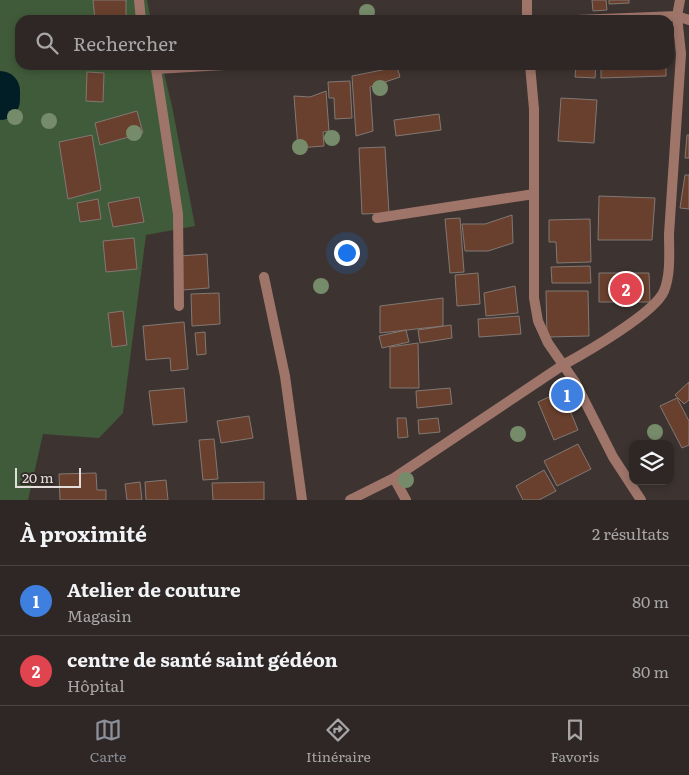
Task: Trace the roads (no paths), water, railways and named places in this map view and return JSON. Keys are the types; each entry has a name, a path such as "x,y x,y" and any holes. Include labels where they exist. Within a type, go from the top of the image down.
{"street":[{"path":"139,0 140,15"},
{"path":"527,0 527,15"},
{"path":"350,500 394,478 562,365 591,349 653,307 663,293 667,283 681,54 677,16 680,0"},
{"path":"674,16 689,20"},
{"path":"155,70 178,214 179,306"},
{"path":"530,70 534,109 534,298 538,321 548,342 575,382 613,457 641,500"},
{"path":"377,218 534,194"},
{"path":"264,277 285,376 302,500"},
{"path":"394,478 406,500"}],"waterway":[{"path":"0,91 0,100"}],"place":[{"name":"centre de santé saint gédéon","path":"626,289"},
{"name":"Atelier de couture","path":"567,395"}]}
